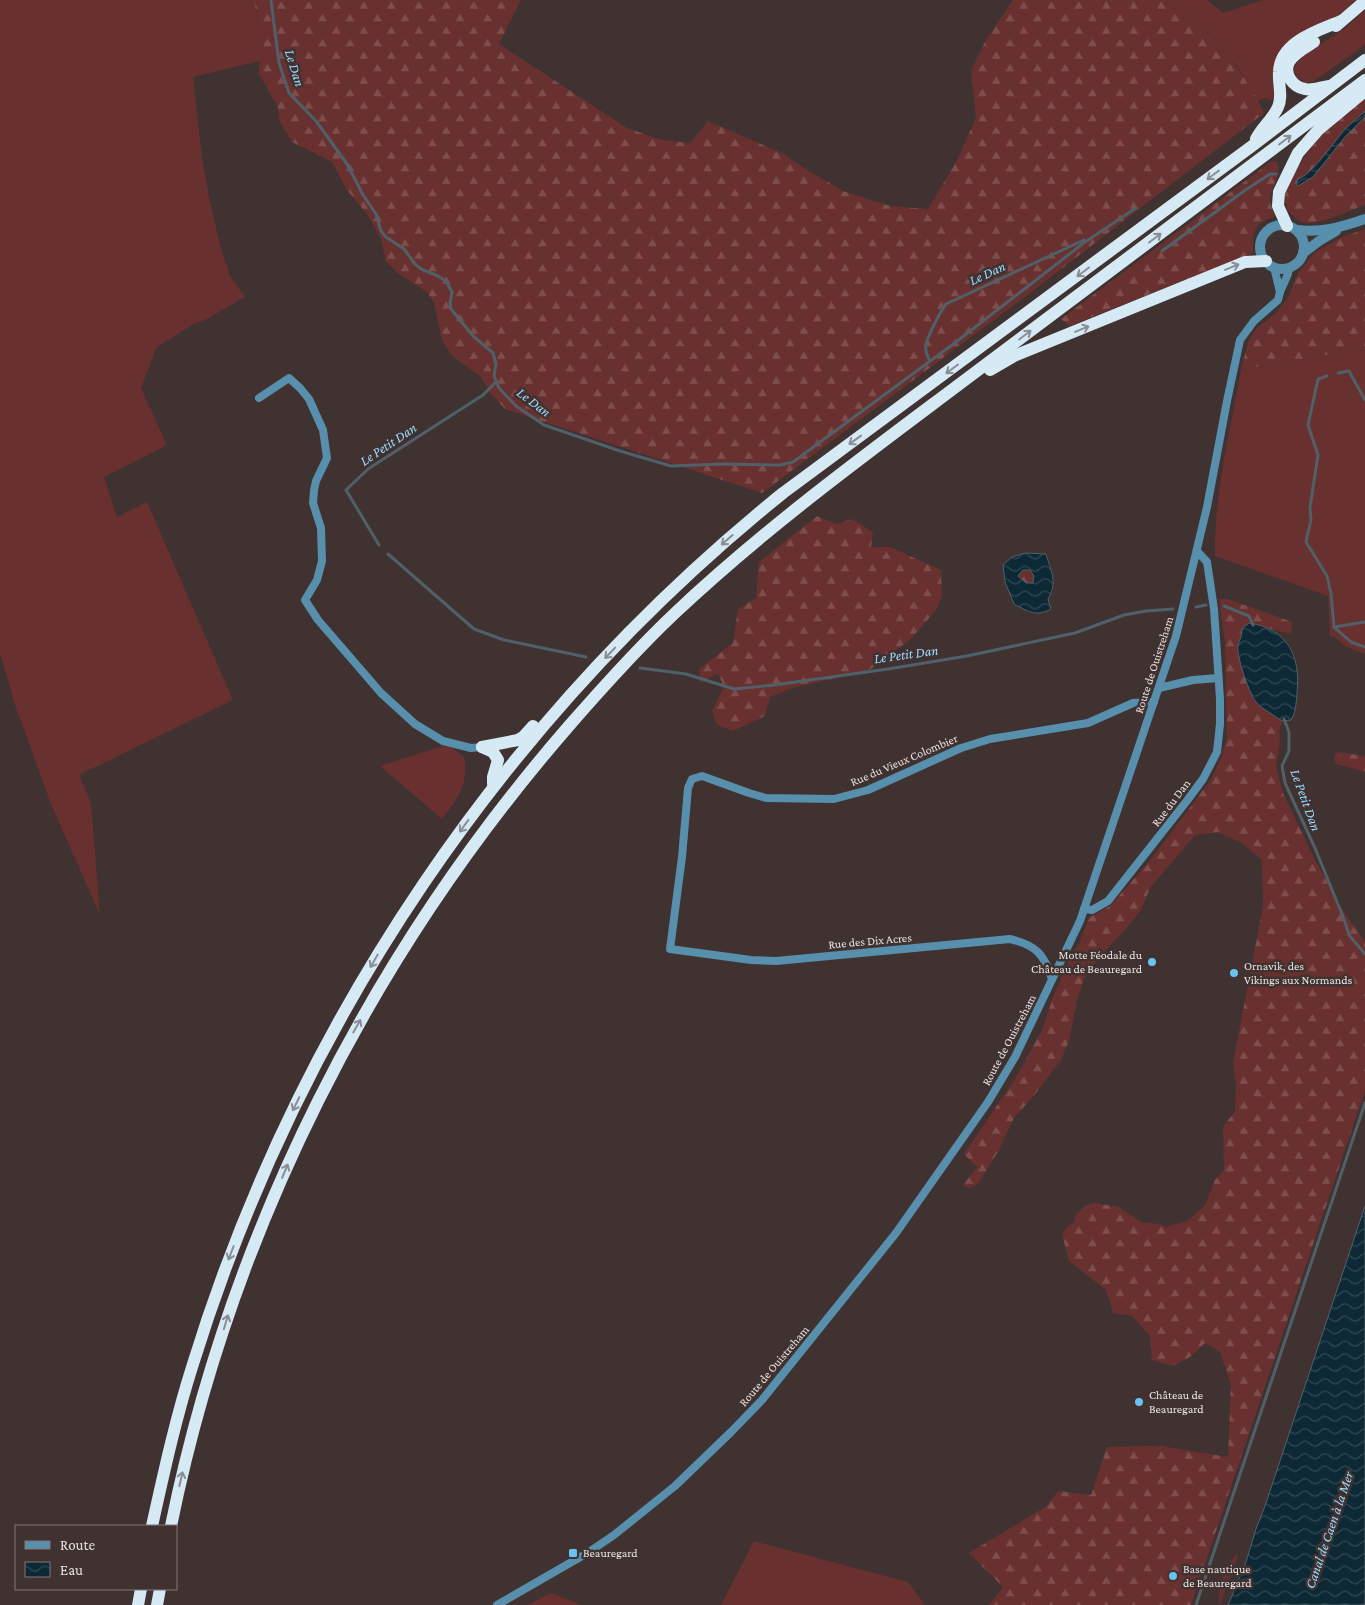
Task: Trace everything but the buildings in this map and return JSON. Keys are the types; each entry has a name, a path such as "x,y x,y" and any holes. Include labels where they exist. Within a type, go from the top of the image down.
{"highway":[{"path":"1333,85 1304,89 1292,82 1288,73 1288,66 1293,57 1327,34 1365,1"},
{"path":"1252,146 1260,131 1279,106 1281,98 1278,74 1280,62 1287,50 1306,38 1341,22"},
{"path":"152,1525 167,1455 196,1356 244,1220 276,1146 320,1055 381,948 424,883 493,787 548,721 653,608 754,517 783,493 1252,146 1365,60"},
{"path":"171,1525 203,1395 229,1314 273,1199 324,1089 394,963 453,873 528,774 609,681 672,616 770,528 1365,80"},
{"path":"1292,228 1278,206 1279,192 1298,153 1319,129 1365,91"},
{"path":"958,386 1014,356 1245,262 1270,264"},
{"path":"482,747 514,741 523,737 534,725 548,721"},
{"path":"482,747 493,752 498,760 493,776 493,787"},
{"path":"138,1605 141,1590"},
{"path":"157,1605 160,1590"}],"street":[{"path":"1280,292 1270,264 1261,252 1263,237 1270,229 1278,226 1317,232 1365,220"},
{"path":"1303,253 1343,227"},
{"path":"1270,264 1288,268 1299,261 1303,253 1304,243 1301,235 1292,228"},
{"name":"Route de Ouistreham","path":"497,1605 589,1552 614,1535 675,1486 762,1400 896,1233 988,1102 1015,1057 1080,921 1176,636 1207,506 1240,340 1249,326 1278,300 1288,274 1288,268"},
{"path":"259,398 289,378 308,399 324,430 328,458 316,481 314,490 314,503 321,528 322,561 317,580 305,600 318,620 381,693 415,724 443,741 471,748 482,747"},
{"name":"Rue du Dan","path":"1084,909 1092,910 1108,901 1186,802 1212,764 1217,752 1220,724 1218,678 1209,569 1207,562 1197,551"},
{"path":"1159,688 1193,680 1218,678"},
{"name":"Rue du Vieux Colombier","path":"670,949 682,857 688,788 692,779 702,776 766,798 834,799 868,790 941,756 990,739 1088,723 1133,704 1154,702"},
{"name":"Rue des Dix Acres","path":"670,949 751,960 776,961 1010,939 1025,942 1037,950 1047,964 1052,978"}],"green space":[{"path":"0,0 254,0 260,31 260,61 193,77 202,157 220,245 230,276 245,297 207,319 194,324 157,347 141,388 167,445 104,477 117,517 147,502 233,700 79,775 91,803 100,915 51,804 15,705 0,653"},
{"path":"254,0 521,0 499,44 627,128 662,140 690,143 708,121 784,154 843,191 890,206 928,209 956,162 976,118 971,71 986,40 1013,0 1175,0 1225,52 1246,81 1264,113 1034,290 762,493 505,409 492,395 480,376 452,356 442,340 434,303 427,292 396,272 386,261 381,239 367,214 347,190 332,162 292,142 279,120 278,107 259,74 260,31"},
{"path":"1175,0 1207,0 1223,13 1262,0 1356,0 1337,17 1290,42 1276,101 1263,98 1258,101 1239,69 1211,36"},
{"path":"1365,10 1365,45 1313,82 1306,83 1297,78 1294,69 1300,59 1310,50 1341,31"},
{"path":"1365,98 1365,205 1319,222 1306,223 1295,218 1290,213 1286,204 1285,195 1289,182 1319,138 1335,122"},
{"path":"1272,161 1277,162 1278,167 1270,199 1275,216 1262,223 1255,230 1253,253 1069,326 1061,319"},
{"path":"1365,229 1365,346 1287,364 1284,361 1241,370 1248,342 1256,329 1277,312 1289,296 1298,273 1315,252 1340,238"},
{"path":"1365,346 1365,654 1345,646 1335,637 1330,636 1328,596 1215,556 1215,533 1220,486 1241,370 1284,361 1287,364"},
{"path":"817,516 837,524 852,519 873,532 871,547 890,547 941,570 942,596 936,610 911,639 868,671 792,688 770,697 765,716 733,731 717,725 712,711 724,687 718,673 700,683 699,669 733,643 738,609 756,598 759,562"},
{"path":"1023,570 1030,570 1034,576 1033,583 1026,583 1018,576"},
{"path":"1219,599 1228,599 1292,622 1291,634 1249,623 1242,629 1242,638 1238,645 1250,691 1257,703 1282,721 1279,732 1280,742 1276,767 1283,793 1313,856 1342,909 1365,942 1365,1091 1191,1605 989,1605 1003,1587 969,1553 1047,1506 1058,1491 1091,1495 1107,1447 1161,1446 1228,1457 1231,1384 1220,1352 1205,1343 1190,1357 1173,1366 1152,1360 1150,1336 1132,1316 1113,1313 1106,1290 1069,1261 1062,1234 1074,1222 1076,1215 1086,1205 1094,1203 1119,1207 1141,1222 1159,1224 1166,1227 1189,1220 1205,1205 1215,1180 1224,1170 1223,1127 1235,1111 1236,1084 1233,1063 1263,906 1262,860 1242,843 1218,832 1195,835 1150,888 1141,910 1099,957 1084,979 1077,1000 1069,1041 1061,1060 1014,1118 999,1150 978,1184 969,1188 963,1185 977,1167 964,1154 1015,1079 1043,1028 1053,997 1071,955 1079,944 1089,918 1110,906 1148,863 1210,781 1220,760 1227,739 1225,642"},
{"path":"442,746 451,747 464,757 465,776 461,791 442,819 380,766"},
{"path":"1339,752 1365,756 1365,772 1334,763 1335,754"},
{"path":"754,1541 908,1582 925,1605 721,1605"},
{"path":"1238,1553 1220,1605 1219,1592 1223,1578 1230,1563"},
{"path":"551,1593 581,1605 527,1605"}],"water":[{"path":"1365,111 1365,117 1345,137 1313,177 1298,186 1296,184 1298,179 1310,171 1347,127"},
{"path":"1025,553 1046,554 1053,577 1053,588 1048,599 1051,609 1037,613 1014,604 1005,582 1003,565 1012,557","holes":["1023,570 1030,570 1034,576 1033,583 1026,583 1018,576"]},
{"path":"1249,623 1274,631 1289,646 1294,656 1298,680 1294,714 1291,720 1282,721 1265,710 1256,702 1250,691 1238,650 1242,629"},
{"name":"Canal de Caen à la Mer","path":"1365,1206 1365,1605 1228,1605 1245,1565"}],"waterway":[{"name":"Le Dan","path":"271,0 279,63 289,93 316,121 347,164 363,195 376,214 381,231 386,237 404,249 421,269 446,281 452,292 451,309 473,336 493,353 496,364 494,376 499,388 516,406 544,425 671,466 723,464 780,465 793,462 956,342 1085,242 1136,208"},
{"name":"Le Dan","path":"1162,251 1244,191 1270,174 1276,174"},
{"name":"Le Dan","path":"930,361 926,351 927,341 934,324 946,304 1084,240"},
{"path":"1338,373 1349,371 1365,400"},
{"path":"1327,376 1318,379 1308,425 1318,455 1310,507 1311,520 1306,542 1327,576 1331,594 1334,627 1351,642 1365,647"},
{"name":"Le Petit Dan","path":"379,545 346,490 368,469 483,395 496,382"},
{"name":"Le Petit Dan","path":"388,554 474,629 504,640 586,657"},
{"name":"Le Petit Dan","path":"1196,607 1206,605"},
{"name":"Le Petit Dan","path":"1224,606 1249,616 1253,625"},
{"name":"Le Petit Dan","path":"640,668 686,674 734,689 774,685 967,656 1075,633 1124,615 1173,609"},
{"path":"1334,627 1365,622"},
{"name":"Le Petit Dan","path":"1284,719 1289,732 1289,751 1282,766 1285,783 1315,848 1349,935 1365,954"},
{"path":"1196,1605 1365,1103"}],"place":[{"name":"Motte Féodale du Château de Beauregard","path":"1152,962"},
{"name":"Ornavik, des Vikings aux Normands","path":"1234,973"},
{"name":"Château de Beauregard","path":"1139,1402"},
{"name":"Beauregard","path":"573,1553"},
{"name":"Base nautique de Beauregard","path":"1173,1576"}]}
